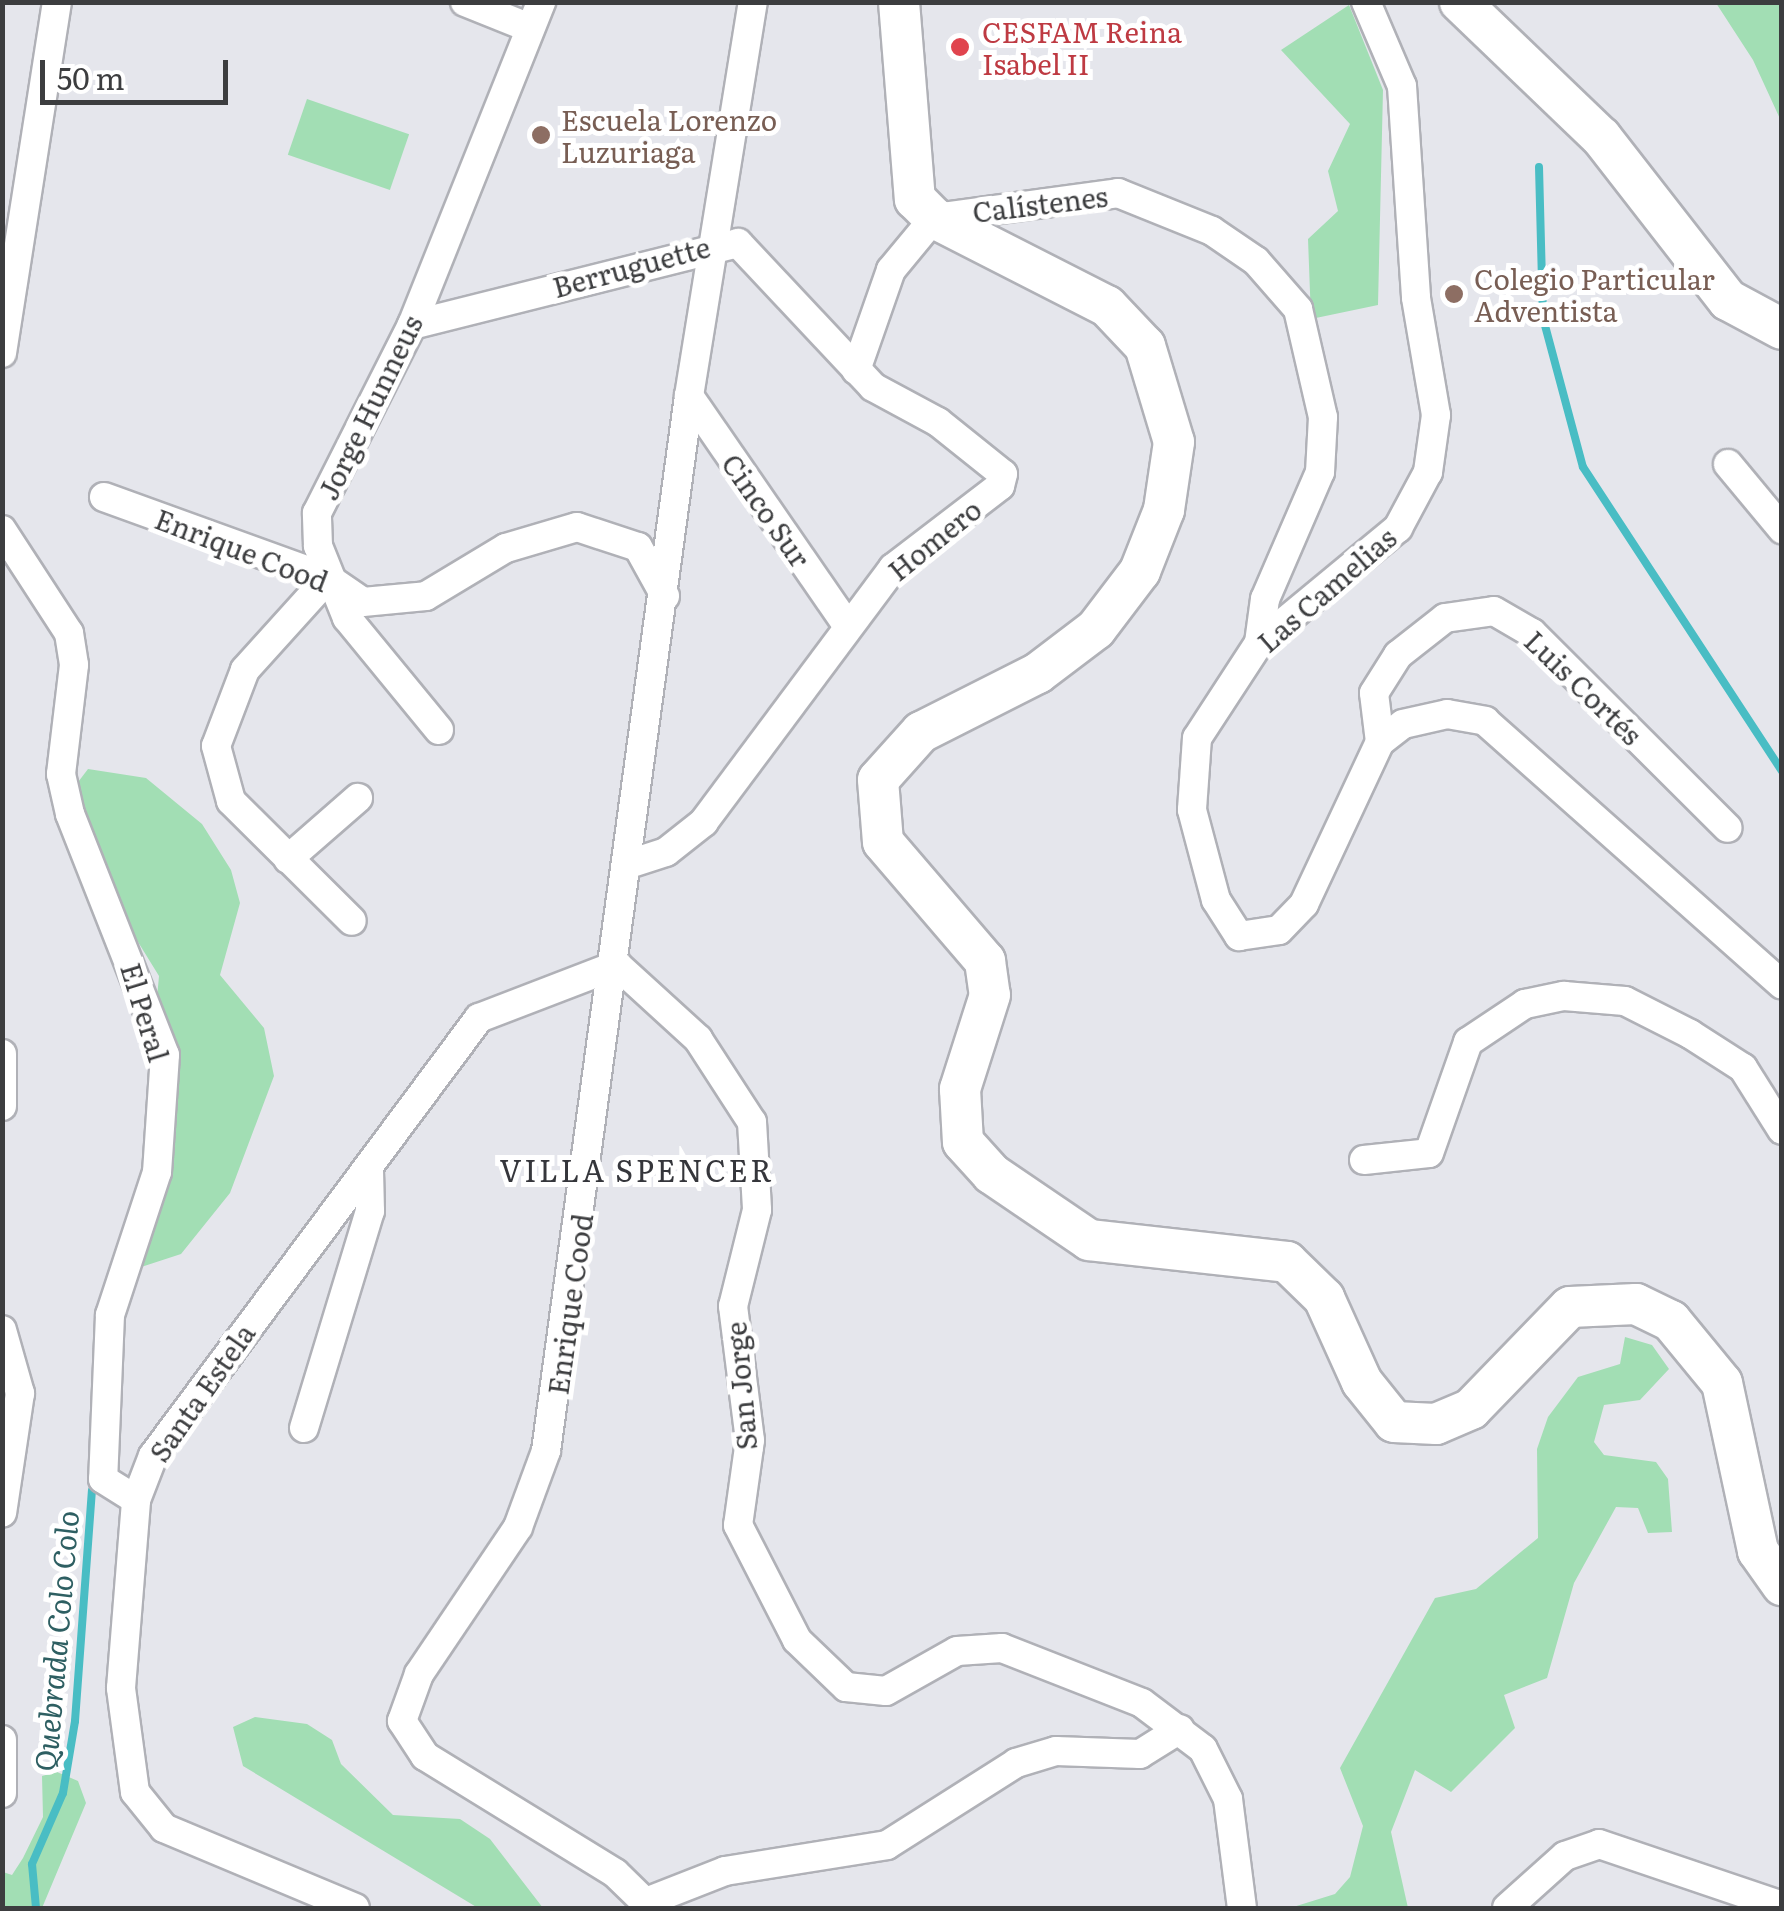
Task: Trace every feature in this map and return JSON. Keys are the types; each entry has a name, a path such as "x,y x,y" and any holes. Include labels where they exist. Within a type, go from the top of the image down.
{"street":[{"path":"2,352 57,2"},
{"path":"464,2 536,15"},
{"path":"665,596 689,396 721,242 753,2"},
{"path":"899,2 908,163 915,199 934,218 1108,306 1145,346 1174,442 1164,510 1140,571 1096,628 1038,673 921,732 878,780 883,842 986,961 990,994 960,1089 963,1142 992,1174 1089,1240 1286,1262 1324,1298 1362,1382 1394,1422 1436,1424 1472,1409 1570,1307 1636,1304 1670,1322 1722,1383 1758,1551 1782,1585"},
{"name":"Las Camelias","path":"1366,2 1402,86 1416,298 1436,415 1428,472 1398,528 1259,643 1189,764 1204,871 1239,936 1278,930 1304,904 1380,742"},
{"path":"1460,2 1577,111 1728,300 1782,330"},
{"name":"Jorge Hunneus","path":"439,730 347,618 328,578 317,513 412,324 536,15"},
{"name":"Calístenes","path":"934,218 1084,193 1148,198 1212,231 1282,287 1313,354 1320,472 1265,599 1259,643"},
{"path":"856,370 891,270 934,218"},
{"name":"Berruguette","path":"412,324 721,242 760,259 808,327 856,370"},
{"name":"Homero","path":"629,864 666,852 704,822 846,624 892,568 1000,486 1003,474 856,370"},
{"name":"Cinco Sur","path":"689,396 846,624"},
{"path":"1728,464 1778,517"},
{"name":"Enrique Cood","path":"104,497 328,578 364,602 397,604 506,548 578,527 638,547 665,596 617,964 546,1451 518,1527 419,1674 402,1721 426,1756 649,1905 725,1870 887,1845 1016,1762 1056,1751 1140,1754 1180,1729"},
{"name":"El Peral","path":"2,530 69,633 74,665 61,774 70,814 165,1055 157,1172 110,1315 102,1478 136,1500"},
{"path":"328,578 244,670 216,746 230,801 352,921"},
{"name":"Luis Cortés","path":"1380,742 1374,693 1398,655 1445,618 1494,611 1532,633 1728,828"},
{"path":"1380,742 1424,717 1485,721 1782,985"},
{"path":"288,859 358,798"},
{"name":"Santa Estela","path":"355,1908 164,1828 135,1792 120,1688 136,1500 153,1456 478,1018 617,964"},
{"name":"San Jorge","path":"617,964 698,1039 752,1122 758,1210 733,1306 750,1440 738,1524 797,1640 846,1687 886,1691 956,1651 1002,1648 1112,1689 1180,1729 1203,1750 1228,1798 1242,1908"},
{"path":"1364,1160 1429,1153 1468,1042 1524,1004 1564,996 1625,1001 1690,1034 1743,1068 1782,1130"},
{"path":"2,1054 2,1106"},
{"path":"304,1428 370,1211 368,1171"},
{"path":"2,1330 20,1393 2,1513"},
{"path":"2,1740 2,1793"},
{"path":"1507,1908 1565,1856 1599,1844 1782,1906"}],"green space":[{"path":"1716,3 1781,3 1781,121 1753,60"},
{"path":"1349,5 1383,90 1378,305 1311,319 1308,239 1338,211 1328,171 1350,124 1281,50"},
{"path":"307,99 409,134 390,190 288,155"},
{"path":"88,769 146,778 202,824 231,870 240,903 220,975 264,1028 274,1076 230,1193 181,1254 132,1270 159,976 114,903 69,794"},
{"path":"1625,1337 1652,1345 1669,1369 1640,1400 1604,1405 1594,1442 1604,1455 1656,1462 1668,1479 1672,1532 1648,1533 1638,1508 1616,1507 1574,1583 1547,1678 1504,1695 1515,1728 1451,1792 1415,1770 1391,1832 1408,1908 1290,1908 1335,1894 1350,1877 1363,1826 1340,1768 1435,1598 1476,1589 1538,1538 1537,1449 1548,1417 1578,1377 1620,1364"},
{"path":"255,1717 307,1724 332,1740 341,1764 393,1815 460,1819 490,1839 543,1908 478,1908 243,1766 233,1727"},
{"path":"57,1772 78,1781 86,1803 42,1908 3,1908 3,1872 12,1875 43,1817 42,1776"}],"waterway":[{"path":"1539,167 1543,318 1583,467 1782,771"},
{"name":"Quebrada Colo Colo","path":"36,1908 32,1864 63,1793 75,1721 92,1491"}],"place":[{"name":"CESFAM Reina Isabel II","path":"960,47"},
{"name":"Escuela Lorenzo Luzuriaga","path":"541,135"},
{"name":"Colegio Particular Adventista","path":"1454,294"}],"district":[{"name":"VILLA SPENCER","path":"637,1169"}]}
